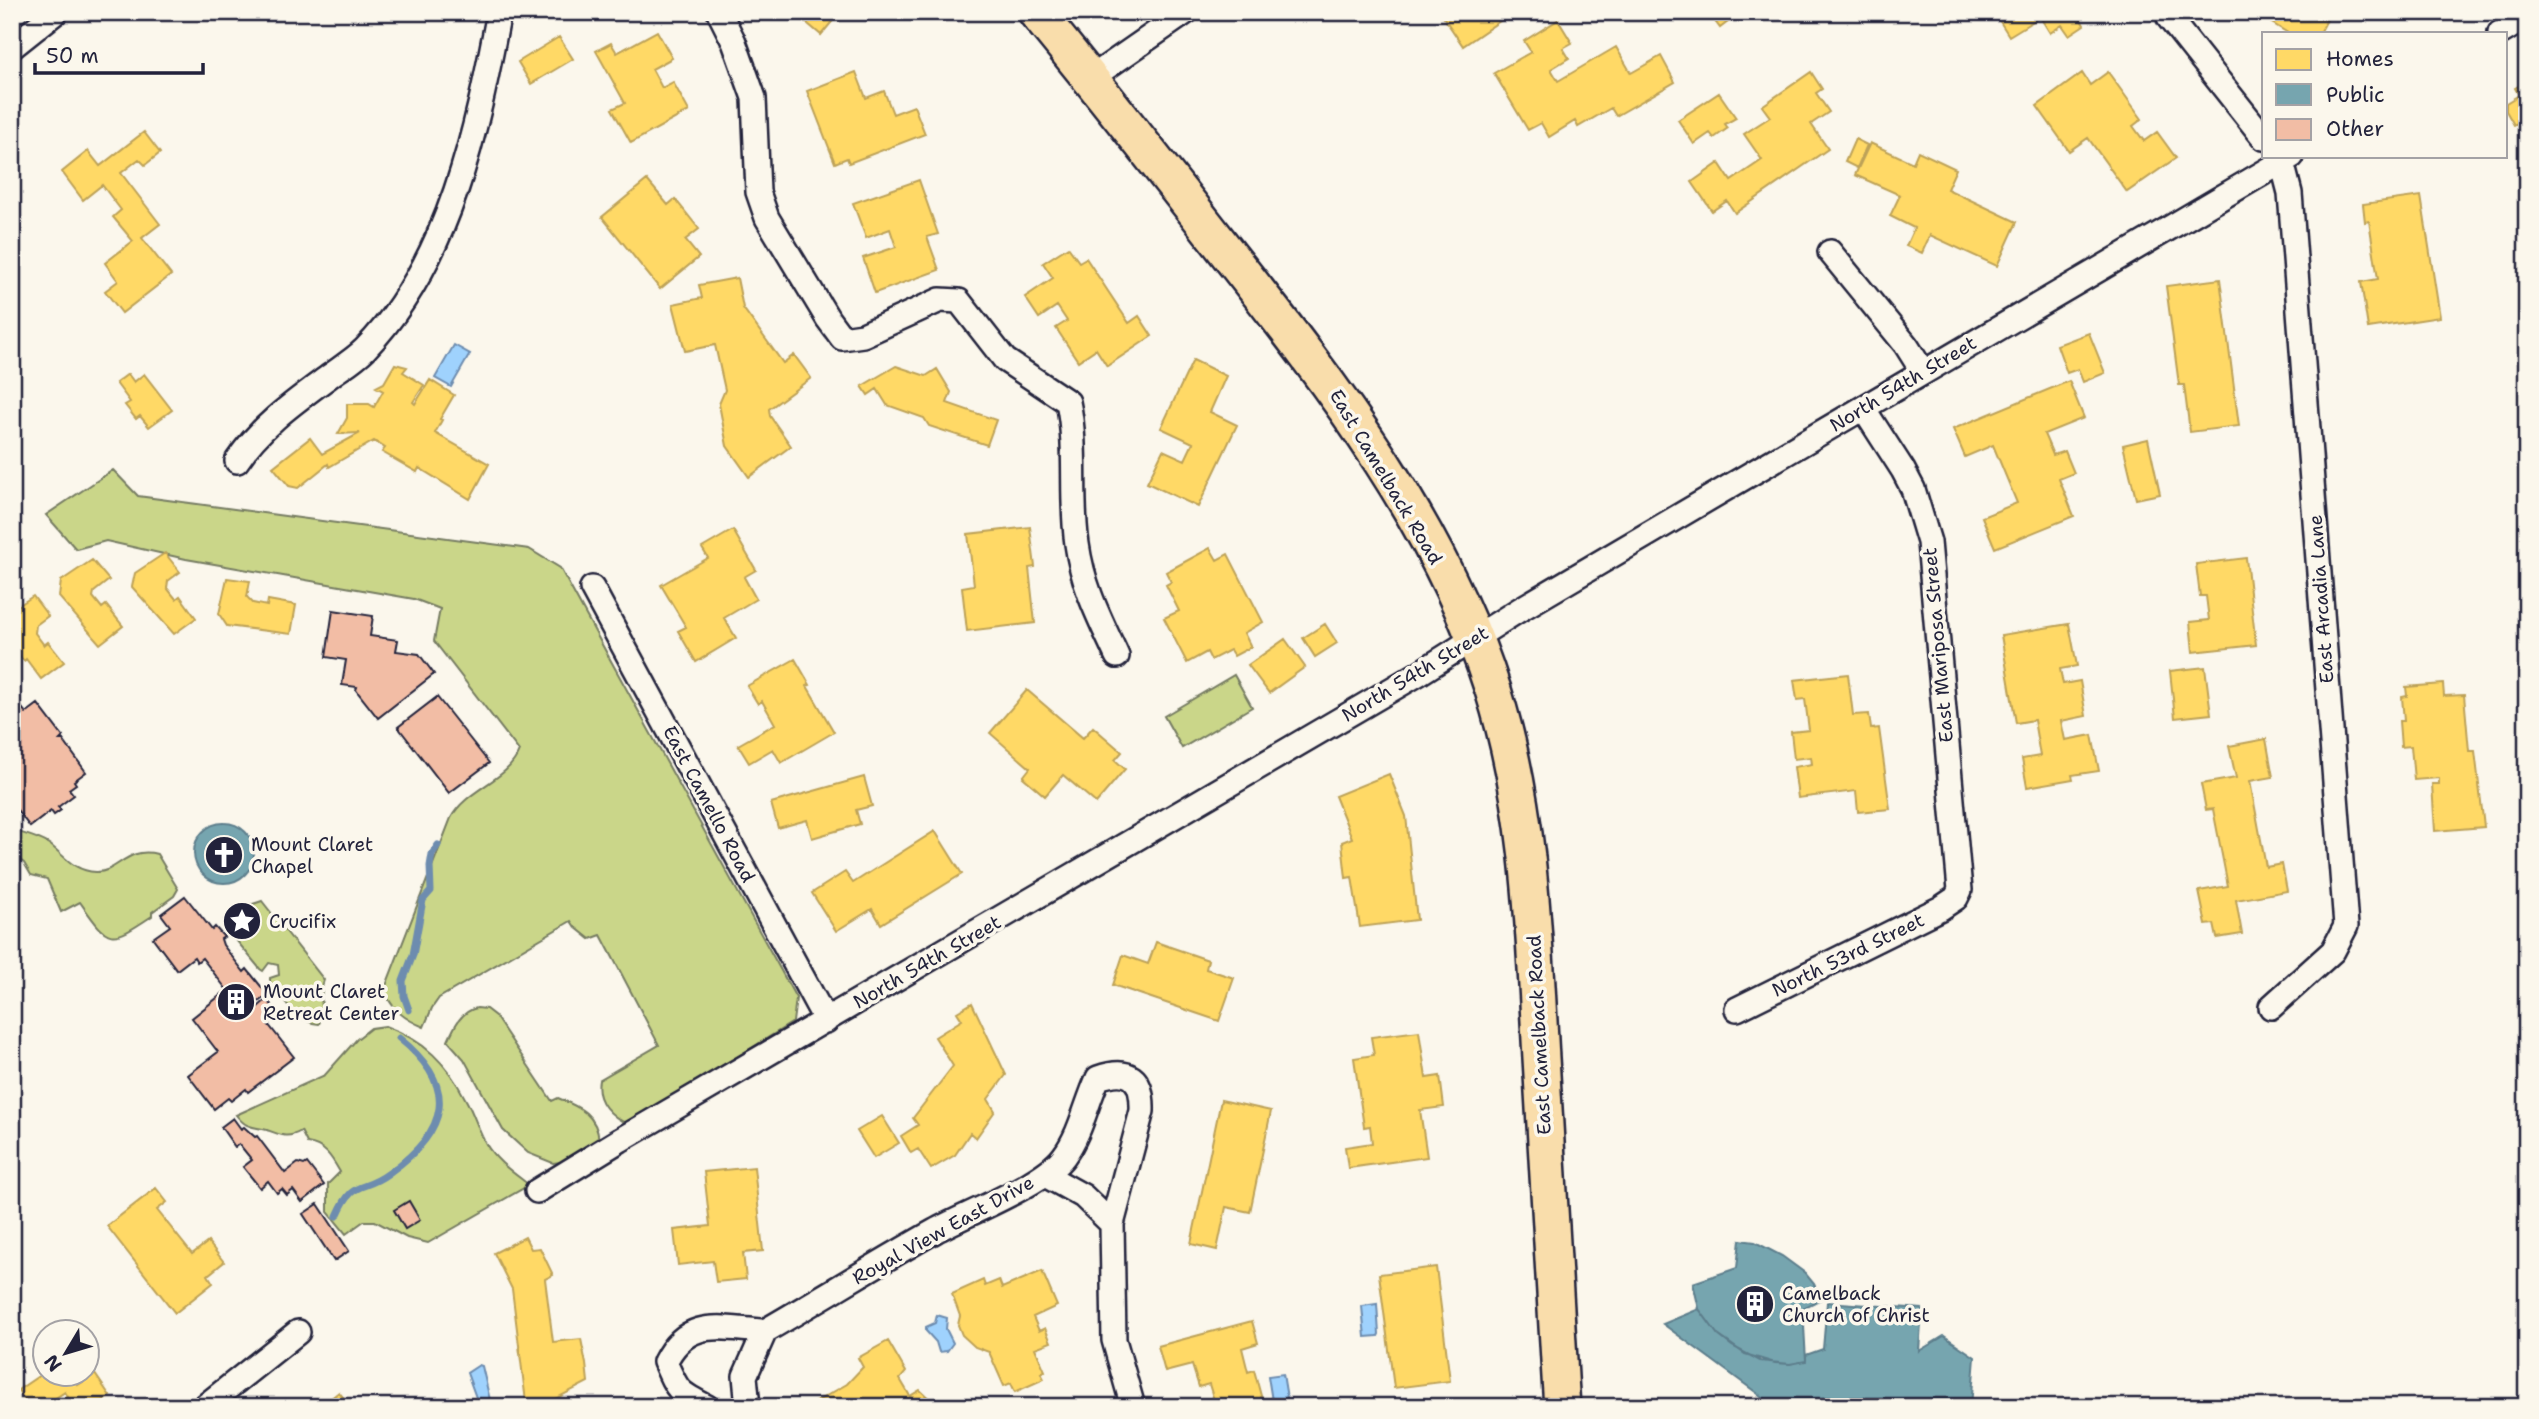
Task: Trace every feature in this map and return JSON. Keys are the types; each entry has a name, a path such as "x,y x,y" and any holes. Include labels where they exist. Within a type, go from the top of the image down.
{"main road":[{"name":"East Camelback Road","path":"1036,12 1091,78 1335,392 1415,517 1439,560 1474,638 1505,729 1526,843 1562,1407"}],"street":[{"path":"12,47 57,12"},
{"path":"237,461 251,440 279,414 362,352 396,313 436,239 462,175 481,107 499,12"},
{"path":"719,12 734,42 754,98 758,192 766,218 828,320 842,338 863,335 940,300 959,301 1005,360 1068,402 1073,423 1079,554 1086,589 1117,656"},
{"path":"1091,78 1186,12"},
{"path":"2502,32 2527,17"},
{"path":"2169,18 2262,135"},
{"name":"North 54th Street","path":"537,1191 1405,681 2284,158"},
{"name":"East Arcadia Lane","path":"2271,1007 2333,951 2346,926 2290,193 2284,158"},
{"path":"1830,252 1906,345 1923,372"},
{"name":"East Mariposa Street","path":"1863,408 1913,489 1929,542 1959,881 1956,898"},
{"name":"East Camello Road","path":"592,588 826,1021"},
{"name":"North 53rd Street","path":"1737,1009 1941,908 1956,898"},
{"name":"Royal View East Drive","path":"765,1331 935,1231 1045,1175 1064,1157 1081,1125 1097,1078 1115,1072 1133,1078 1143,1092 1142,1111 1112,1224"},
{"path":"1045,1175 1083,1196 1112,1224 1114,1340 1133,1407"},
{"path":"708,1407 681,1394 665,1362 673,1345 689,1333 712,1328 765,1331 745,1376 748,1407"},
{"path":"204,1407 298,1332"}],"green space":[{"path":"113,470 138,496 529,549 560,568 796,998 793,1022 629,1125 616,1117 602,1102 599,1080 659,1045 601,935 590,939 571,921 439,998 424,1027 400,1013 384,991 451,818 467,799 506,770 519,751 434,641 440,609 414,599 186,559 106,541 76,549 46,515"},
{"path":"1234,675 1252,707 1182,748 1164,716"},
{"path":"12,830 49,844 75,866 88,871 103,871 138,854 157,854 178,889 174,896 152,912 152,916 127,932 111,935 97,926 80,902 61,912 47,879 31,875 24,863 12,855"},
{"path":"262,901 324,980 319,1024 303,1019 291,1009 270,982 270,978 279,975 278,965 269,963 263,971 260,969 231,934 224,920 238,909"},
{"path":"477,1008 486,1009 495,1016 552,1101 558,1098 566,1101 591,1118 599,1141 568,1161 553,1163 528,1153 503,1130 464,1059 448,1041 462,1016"},
{"path":"385,1026 411,1038 433,1054 459,1087 490,1150 529,1185 428,1243 407,1238 375,1221 364,1221 346,1234 328,1212 328,1184 340,1172 327,1153 319,1146 307,1143 301,1131 288,1136 280,1135 247,1125 236,1115 325,1075 357,1039 371,1028"}],"water":[{"path":"454,345 470,354 451,387 435,378"},
{"path":"1377,1304 1379,1334 1365,1337 1362,1306"},
{"path":"937,1315 947,1318 946,1329 953,1343 947,1351 939,1352 936,1342 926,1331 926,1327 935,1323"},
{"path":"479,1365 482,1366 490,1400 478,1403 467,1373"},
{"path":"1283,1374 1288,1404 1273,1407 1268,1376"}],"building: Homes":[{"path":"794,12 840,12 821,35"},
{"path":"1440,12 1513,12 1463,46"},
{"path":"1708,12 1741,12 1720,28"},
{"path":"1994,12 2085,12 2079,16 2084,25 2069,35 2062,25 2050,33 2040,17 2009,36"},
{"path":"2254,12 2331,12 2321,32 2286,32"},
{"path":"1558,20 1572,43 1563,48 1569,58 1551,69 1558,81 1616,47 1631,73 1661,56 1675,82 1616,116 1611,108 1578,127 1575,121 1549,137 1541,123 1528,130 1494,73 1531,52 1524,41"},
{"path":"657,31 672,58 652,69 662,88 673,82 689,111 631,143 612,109 625,103 596,51 611,43 617,53"},
{"path":"559,37 573,59 531,84 518,62"},
{"path":"856,72 866,98 884,91 893,114 914,106 925,134 849,163 847,158 835,163 807,91"},
{"path":"1811,72 1822,89 1816,93 1829,112 1811,124 1828,149 1735,213 1727,201 1712,211 1692,182 1719,163 1731,181 1762,160 1744,134 1770,117 1762,106"},
{"path":"2108,72 2142,119 2133,126 2144,141 2157,132 2176,158 2127,192 2088,138 2069,151 2037,106 2082,73 2090,85"},
{"path":"2527,81 2527,118 2514,125 2508,114 2508,102 2519,95 2515,88"},
{"path":"1719,93 1736,118 1725,124 1728,128 1714,138 1710,133 1694,144 1678,120"},
{"path":"144,132 160,153 145,165 139,159 121,173 160,224 142,238 171,275 122,313 105,291 118,281 105,263 133,241 113,217 121,210 102,185 83,200 62,172 88,151 100,166"},
{"path":"1855,139 1867,145 1857,168 1845,162"},
{"path":"1870,143 1913,163 1918,151 1956,169 1947,189 2017,222 1997,266 1930,235 1922,253 1906,246 1914,228 1890,216 1900,195 1855,175"},
{"path":"647,180 668,205 675,199 699,229 685,240 699,257 660,289 602,217"},
{"path":"919,180 938,234 927,237 939,270 875,293 863,258 896,247 890,229 866,238 853,203"},
{"path":"2421,196 2440,317 2368,328 2361,282 2378,279 2369,221 2365,222 2363,204"},
{"path":"1068,247 1079,262 1086,258 1129,323 1139,316 1152,336 1107,366 1096,349 1078,361 1056,328 1067,321 1057,306 1039,318 1025,297 1053,278 1043,263"},
{"path":"737,278 743,308 783,363 794,355 811,378 769,409 770,416 791,446 749,477 727,446 719,404 725,390 715,345 685,351 673,304 702,298 699,285"},
{"path":"2220,279 2239,426 2190,432 2184,385 2179,385 2166,286"},
{"path":"2089,333 2105,373 2083,382 2078,369 2067,373 2057,345"},
{"path":"1193,360 1226,376 1210,412 1237,425 1198,507 1147,483 1163,450 1185,460 1193,443 1161,428"},
{"path":"395,364 407,367 403,372 424,385 413,402 415,404 430,380 454,395 435,433 489,464 470,499 419,468 417,472 382,452 385,448 374,441 329,467 328,464 298,488 289,486 273,467 310,438 322,454 360,433 338,434 347,418 347,404 369,404 374,407 383,391 376,387 384,383"},
{"path":"896,366 926,376 937,369 951,392 947,403 996,420 987,445 929,426 924,418 887,405 877,389 868,395 862,386"},
{"path":"128,374 134,382 144,374 172,410 149,427 140,416 136,419 125,405 130,402 116,383"},
{"path":"2069,381 2084,418 2044,434 2053,455 2065,451 2074,473 2059,479 2074,516 1995,548 1982,517 2017,503 1993,445 1965,457 1953,429"},
{"path":"2148,439 2160,494 2136,499 2123,445"},
{"path":"1030,527 1035,567 1029,568 1035,623 967,631 962,587 974,585 968,534"},
{"path":"733,530 756,570 744,577 756,599 724,618 736,638 696,662 678,631 686,627 661,585 708,558 702,548"},
{"path":"1210,548 1217,560 1228,554 1263,622 1244,633 1251,647 1234,656 1230,650 1211,660 1207,652 1187,663 1164,618 1179,611 1166,585 1171,582 1166,572"},
{"path":"165,553 180,572 168,581 167,588 176,599 180,596 196,618 174,634 132,587 135,573"},
{"path":"2246,558 2256,645 2193,652 2190,622 2209,620 2206,596 2200,596 2196,564"},
{"path":"92,560 109,580 94,592 93,597 102,608 106,605 123,626 100,644 59,597 61,581"},
{"path":"227,578 250,581 247,597 253,603 267,606 268,600 296,605 291,634 227,626 219,614"},
{"path":"33,596 48,616 36,625 35,633 44,645 48,642 64,662 41,679 26,659 24,661 12,648 12,610"},
{"path":"1325,624 1337,643 1315,657 1303,638"},
{"path":"2069,624 2077,666 2060,669 2063,684 2080,681 2086,716 2061,721 2065,740 2092,735 2099,771 2072,775 2073,779 2027,787 2022,759 2040,756 2034,720 2016,723 2001,635"},
{"path":"1285,639 1305,667 1269,693 1248,665"},
{"path":"795,659 810,685 807,686 834,732 781,763 773,749 749,763 738,745 775,724 762,701 758,704 747,686"},
{"path":"2205,667 2211,714 2175,718 2170,671"},
{"path":"1848,674 1853,715 1869,714 1871,729 1879,728 1890,809 1858,812 1856,791 1798,798 1794,767 1812,764 1811,757 1794,759 1791,732 1809,730 1805,699 1797,700 1794,680"},
{"path":"2443,684 2444,696 2464,695 2469,751 2475,751 2484,827 2435,831 2432,784 2439,784 2439,778 2414,780 2411,746 2401,747 2399,721 2404,721 2402,697 2407,696 2406,687"},
{"path":"1027,690 1083,738 1093,727 1122,752 1115,760 1125,769 1096,803 1063,775 1045,796 1023,777 1030,768 990,733"},
{"path":"2266,739 2273,777 2250,781 2266,867 2282,864 2287,891 2236,900 2242,934 2217,938 2214,924 2206,925 2199,891 2228,886 2213,809 2206,810 2201,784 2236,778 2229,746"},
{"path":"1389,774 1406,816 1417,920 1360,927 1352,877 1346,878 1342,842 1352,838 1335,796"},
{"path":"864,777 872,806 856,810 860,824 812,838 807,820 778,828 771,803"},
{"path":"935,831 962,874 881,924 872,909 836,931 812,893 845,872 853,883"},
{"path":"1156,942 1208,960 1206,969 1234,978 1219,1021 1113,985 1123,955 1148,964"},
{"path":"972,1003 1006,1075 988,1099 995,1111 976,1138 970,1133 955,1155 931,1169 918,1149 911,1153 901,1136 918,1125 913,1118 953,1066 935,1037 962,1020 957,1012"},
{"path":"1419,1031 1426,1078 1440,1076 1444,1107 1420,1110 1427,1157 1348,1168 1345,1147 1372,1143 1370,1126 1364,1127 1354,1058 1374,1055 1371,1037"},
{"path":"1221,1100 1271,1111 1250,1212 1226,1207 1217,1250 1191,1244"},
{"path":"882,1116 899,1143 874,1158 857,1131"},
{"path":"754,1167 763,1251 743,1253 746,1279 716,1282 713,1261 678,1265 674,1230 710,1226 704,1172"},
{"path":"156,1188 167,1202 157,1210 192,1254 208,1242 224,1262 208,1275 213,1283 175,1313 107,1226"},
{"path":"525,1237 531,1249 540,1248 553,1275 545,1279 553,1342 581,1339 586,1364 588,1382 555,1399 556,1407 516,1407 526,1402 512,1289 494,1253"},
{"path":"1436,1267 1450,1381 1394,1388 1379,1274"},
{"path":"1042,1271 1057,1306 1033,1317 1039,1331 1045,1328 1051,1342 1035,1348 1045,1371 1041,1373 1044,1379 1015,1392 1011,1383 1004,1386 989,1352 975,1347 962,1335 958,1325 960,1316 952,1294 983,1280 985,1286 999,1280 1002,1288"},
{"path":"1252,1321 1258,1343 1242,1348 1248,1372 1254,1370 1264,1407 1216,1407 1209,1384 1199,1387 1192,1365 1165,1372 1158,1346"},
{"path":"888,1341 906,1372 900,1379 910,1396 920,1390 935,1404 933,1407 853,1407 851,1403 844,1407 807,1407 847,1384 863,1367 858,1358"},
{"path":"32,1380 32,1388 102,1388 102,1384 110,1396 94,1407 56,1407 68,1397 65,1392 42,1407 29,1407 18,1390"},
{"path":"339,1392 351,1407 320,1407"}],"building: Public":[{"name":"Mount Claret Chapel","path":"224,823 241,828 249,836 254,853 249,870 241,878 224,883 207,878 199,870 194,853 199,836 207,828"},
{"name":"Camelback Church of Christ","path":"1740,1240 1755,1242 1782,1256 1805,1273 1814,1284 1821,1299 1803,1308 1806,1361 1775,1363 1745,1354 1718,1335 1699,1309 1693,1283 1737,1268"},
{"path":"1827,1302 1922,1309 1919,1351 1944,1336 1975,1357 1971,1407 1776,1407 1663,1324 1699,1309 1718,1335 1732,1346 1760,1361 1790,1364 1806,1361 1806,1355 1823,1349"}],"building: Other":[{"path":"333,610 373,616 370,636 398,640 396,651 419,654 434,674 378,718 356,690 357,687 342,685 346,660 326,657"},
{"path":"12,696 26,713 38,704 63,737 60,740 63,740 86,772 74,781 76,784 69,789 74,795 58,807 61,810 54,815 51,811 30,827 14,806 12,808"},
{"path":"437,697 489,763 449,793 398,727"},
{"name":"Mount Claret Retreat Center","path":"185,896 212,930 215,927 224,937 221,939 223,945 244,972 247,969 268,995 255,1004 258,1007 267,999 280,1016 268,1024 294,1057 248,1092 246,1089 231,1101 228,1098 214,1109 188,1075 218,1052 192,1018 227,990 202,958 197,962 194,957 177,970 153,938 170,926 161,914"},
{"path":"233,1118 241,1129 244,1127 257,1136 285,1173 298,1163 307,1163 324,1185 302,1202 293,1190 287,1195 282,1189 277,1193 268,1181 260,1188 243,1167 252,1160 239,1144 235,1147 221,1127"},
{"path":"409,1201 420,1220 405,1229 394,1210"},
{"path":"318,1204 349,1251 334,1261 303,1214"}],"waterway":[{"path":"409,1010 403,981 413,955 423,900 431,891 430,866 432,854 438,845"},
{"path":"337,1216 348,1196 389,1173 409,1157 434,1125 439,1108 438,1091 419,1056 399,1038"}],"place":[{"name":"Mount Claret Chapel","path":"224,855"},
{"name":"Crucifix","path":"242,921"},
{"name":"Mount Claret Retreat Center","path":"236,1002"},
{"name":"Camelback Church of Christ","path":"1755,1304"}]}
